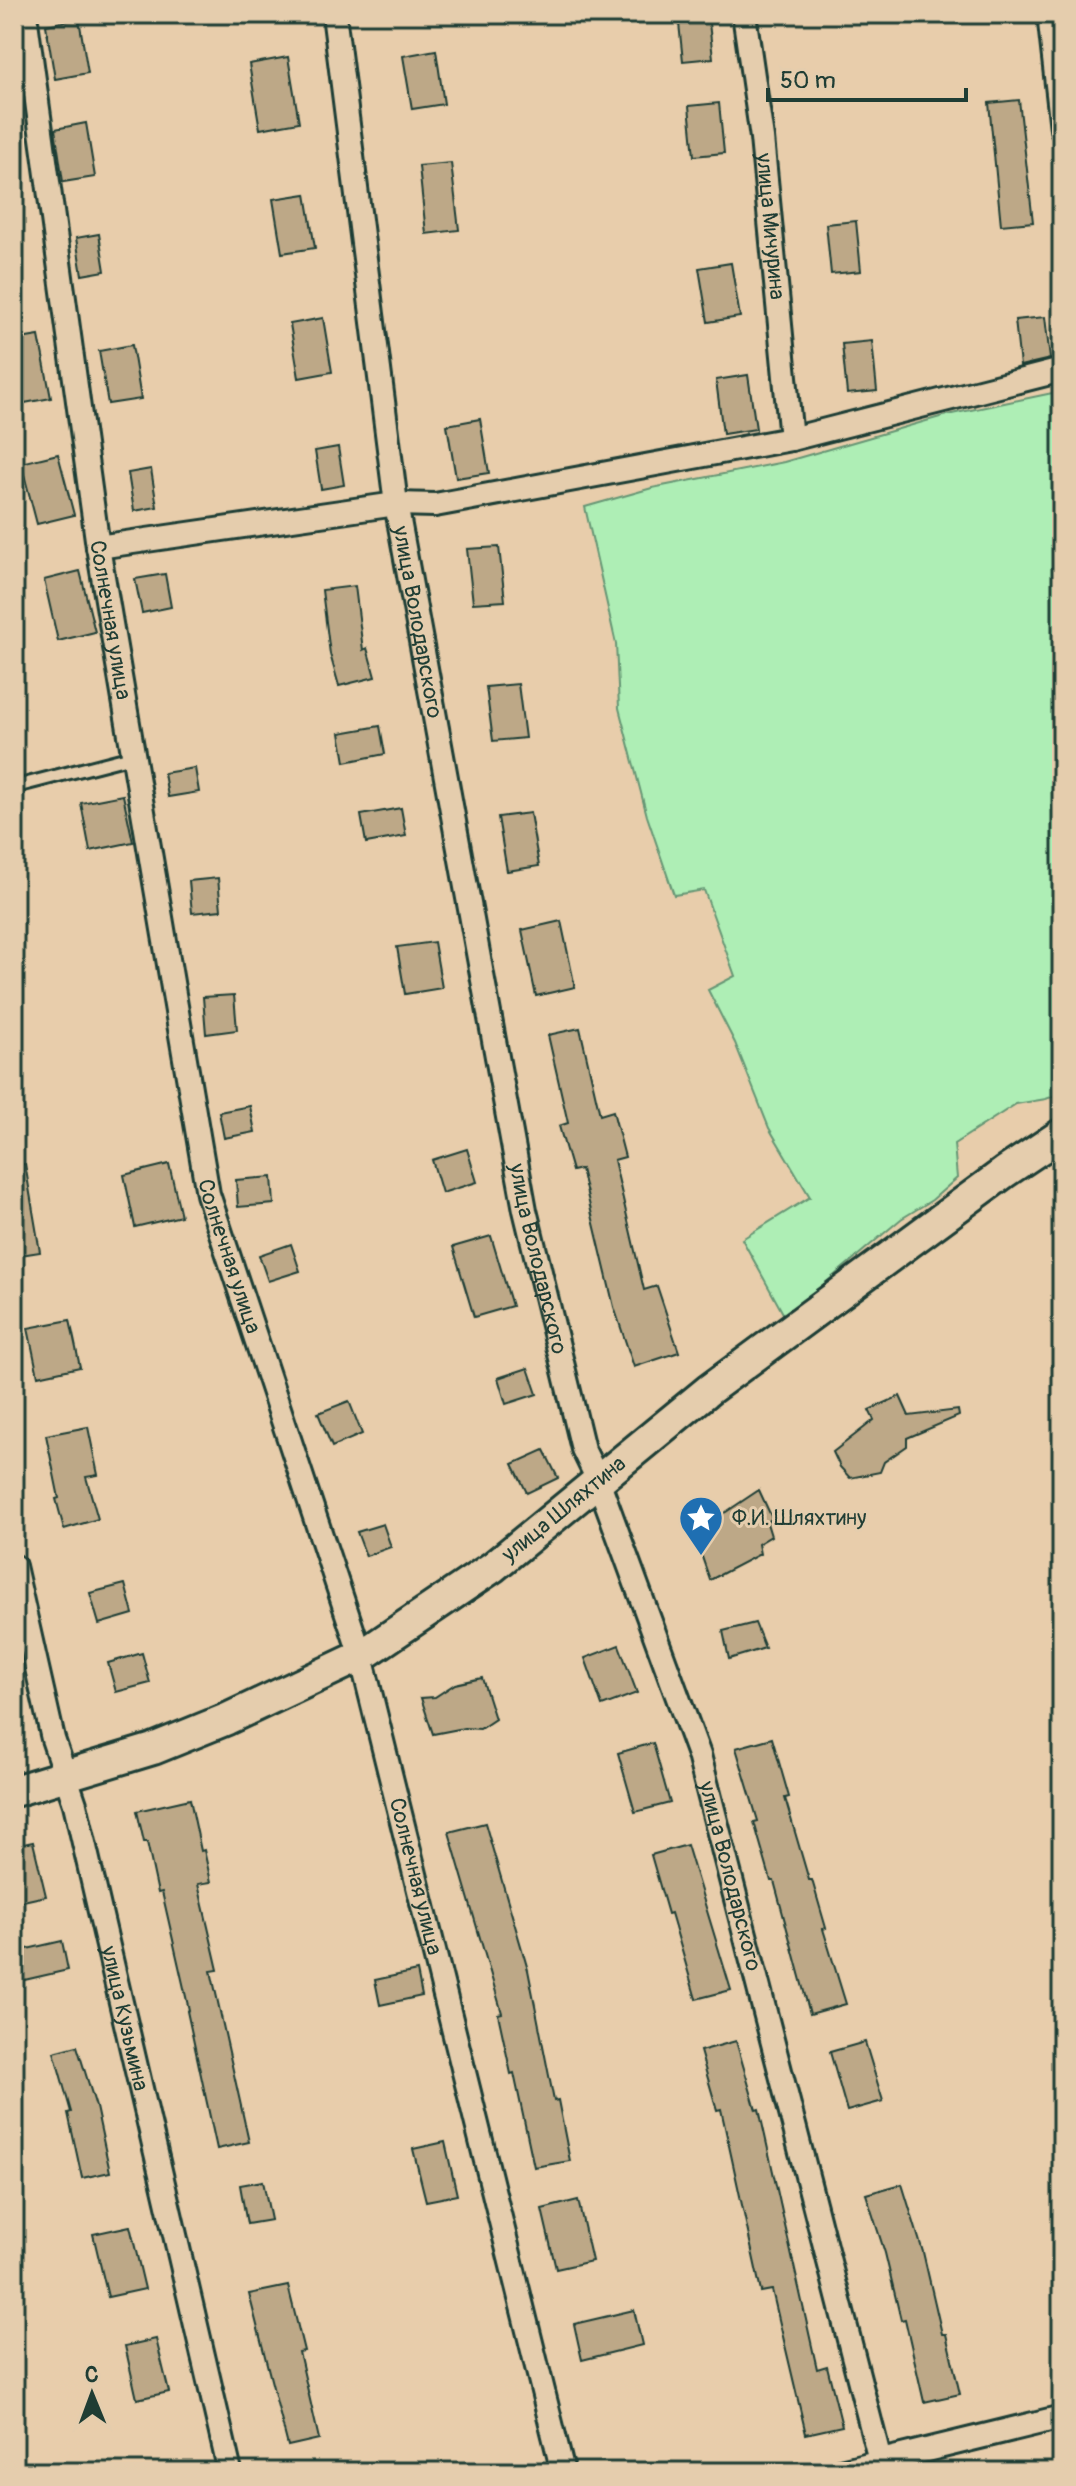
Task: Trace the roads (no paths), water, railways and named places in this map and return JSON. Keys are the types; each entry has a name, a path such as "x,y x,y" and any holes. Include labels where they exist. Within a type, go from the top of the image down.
{"main road":[{"name":"улица Шляхтина","path":"14,1791 153,1749 227,1719 361,1656 493,1567 710,1389 1005,1172 1062,1134"}],"street":[{"name":"Солнечная улица","path":"25,14 98,547 208,1194 361,1656 563,2472"},
{"name":"улица Володарского","path":"334,14 396,504 525,1210 583,1449 598,1480 699,1755 882,2467"},
{"name":"улица Мичурина","path":"744,14 762,138 791,439"},
{"path":"1049,14 1062,129"},
{"path":"98,547 396,504 435,505 791,439 1062,370"},
{"name":"улица Кузьмина","path":"14,1566 53,1739 75,1804 230,2472"},
{"path":"836,2472 882,2467 1062,2417"}],"lane":[{"path":"14,787 134,756"}],"place":[{"name":"Ф.И. Шляхтину","path":"701,1557"}]}
